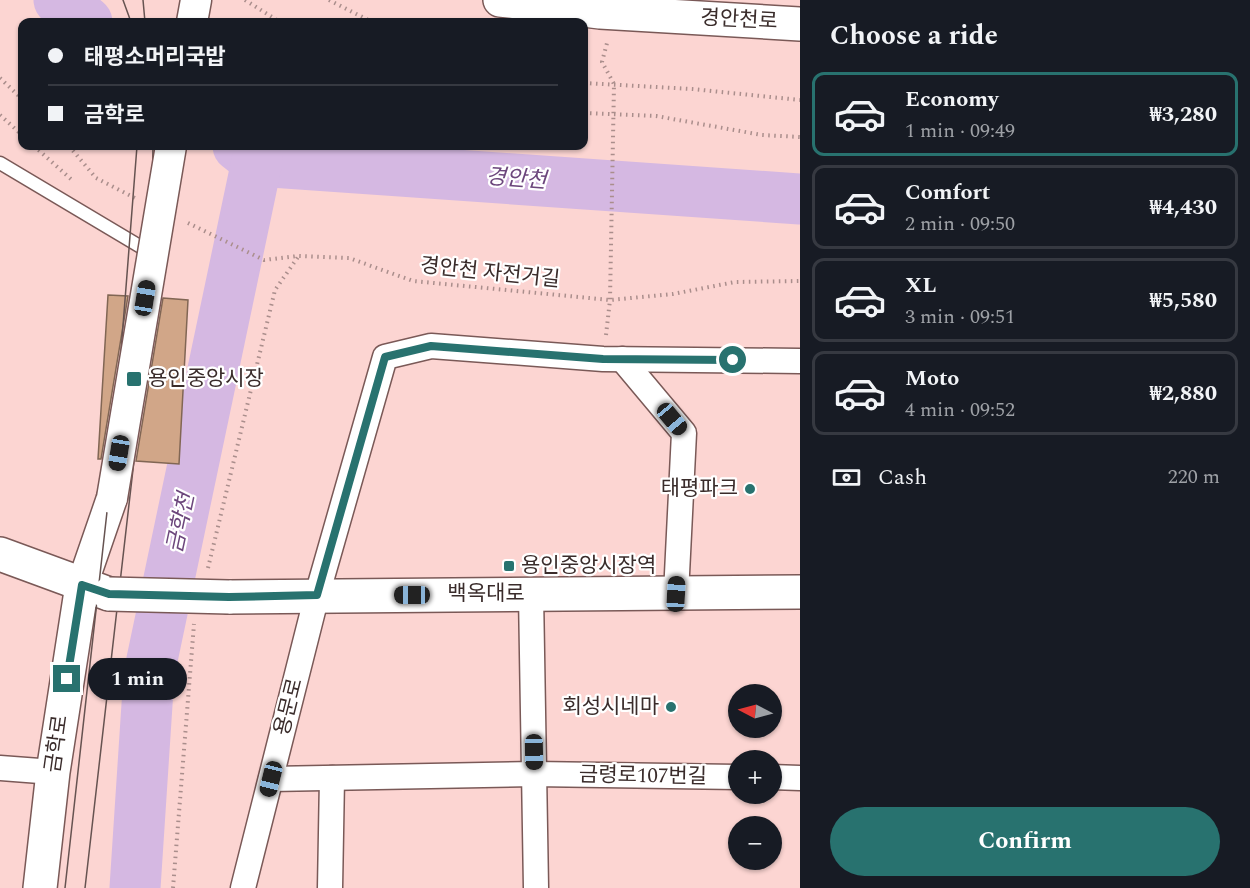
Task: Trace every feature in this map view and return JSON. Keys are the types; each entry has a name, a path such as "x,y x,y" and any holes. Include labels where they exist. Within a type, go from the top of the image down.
{"main road":[{"name":"경안천로","path":"500,0 602,6 800,24"},
{"name":"백옥대로","path":"0,554 95,589 229,597 800,592"},
{"name":"금학로","path":"40,888 53,772 95,589"}],"street":[{"path":"193,18 196,0"},
{"name":"금학로","path":"95,589 170,150"},
{"name":"용문로","path":"243,888 317,595 385,357 431,346 613,359"},
{"path":"613,359 800,361"},
{"path":"613,359 684,433 676,594"},
{"path":"531,594 536,888"},
{"path":"0,768 53,772"},
{"name":"금령로107번길","path":"271,779 534,774 728,777"},
{"path":"782,777 800,778"},
{"path":"330,888 332,778"}],"lane":[{"path":"0,163 152,253"}],"path":[{"path":"245,0 274,18"},
{"path":"329,0 364,18"},
{"path":"602,62 614,84 610,300 613,359"},
{"path":"0,78 18,95"},
{"path":"588,83 800,100"},
{"path":"588,113 656,116 762,135 800,137"},
{"path":"0,115 18,131"},
{"path":"72,150 96,178 138,200"},
{"name":"경안천 자전거길","path":"180,220 264,260 298,256 349,258 413,281 610,300 673,294 735,282 800,281"}],"building":[{"path":"108,295 128,296 101,459 98,459"},
{"path":"163,298 188,300 179,464 136,461"}],"waterway":[{"name":"경안천","path":"59,0 82,18"},
{"name":"경안천","path":"243,150 257,161 800,199"},
{"name":"금학천","path":"135,888 149,674 257,161"}],"tram line":[{"path":"123,0 130,18"},
{"path":"143,0 145,18"},
{"path":"65,888 112,467 137,150"},
{"path":"85,888 135,452 151,272 153,150"}],"place":[{"name":"용인중앙시장","path":"134,379"},
{"name":"태평파크","path":"750,489"},
{"name":"용인중앙시장역","path":"509,566"},
{"name":"회성시네마","path":"671,707"}],"route":[{"path":"67,679 82,585 109,594 229,597 317,595 385,357 431,346 603,359 733,360"}]}
